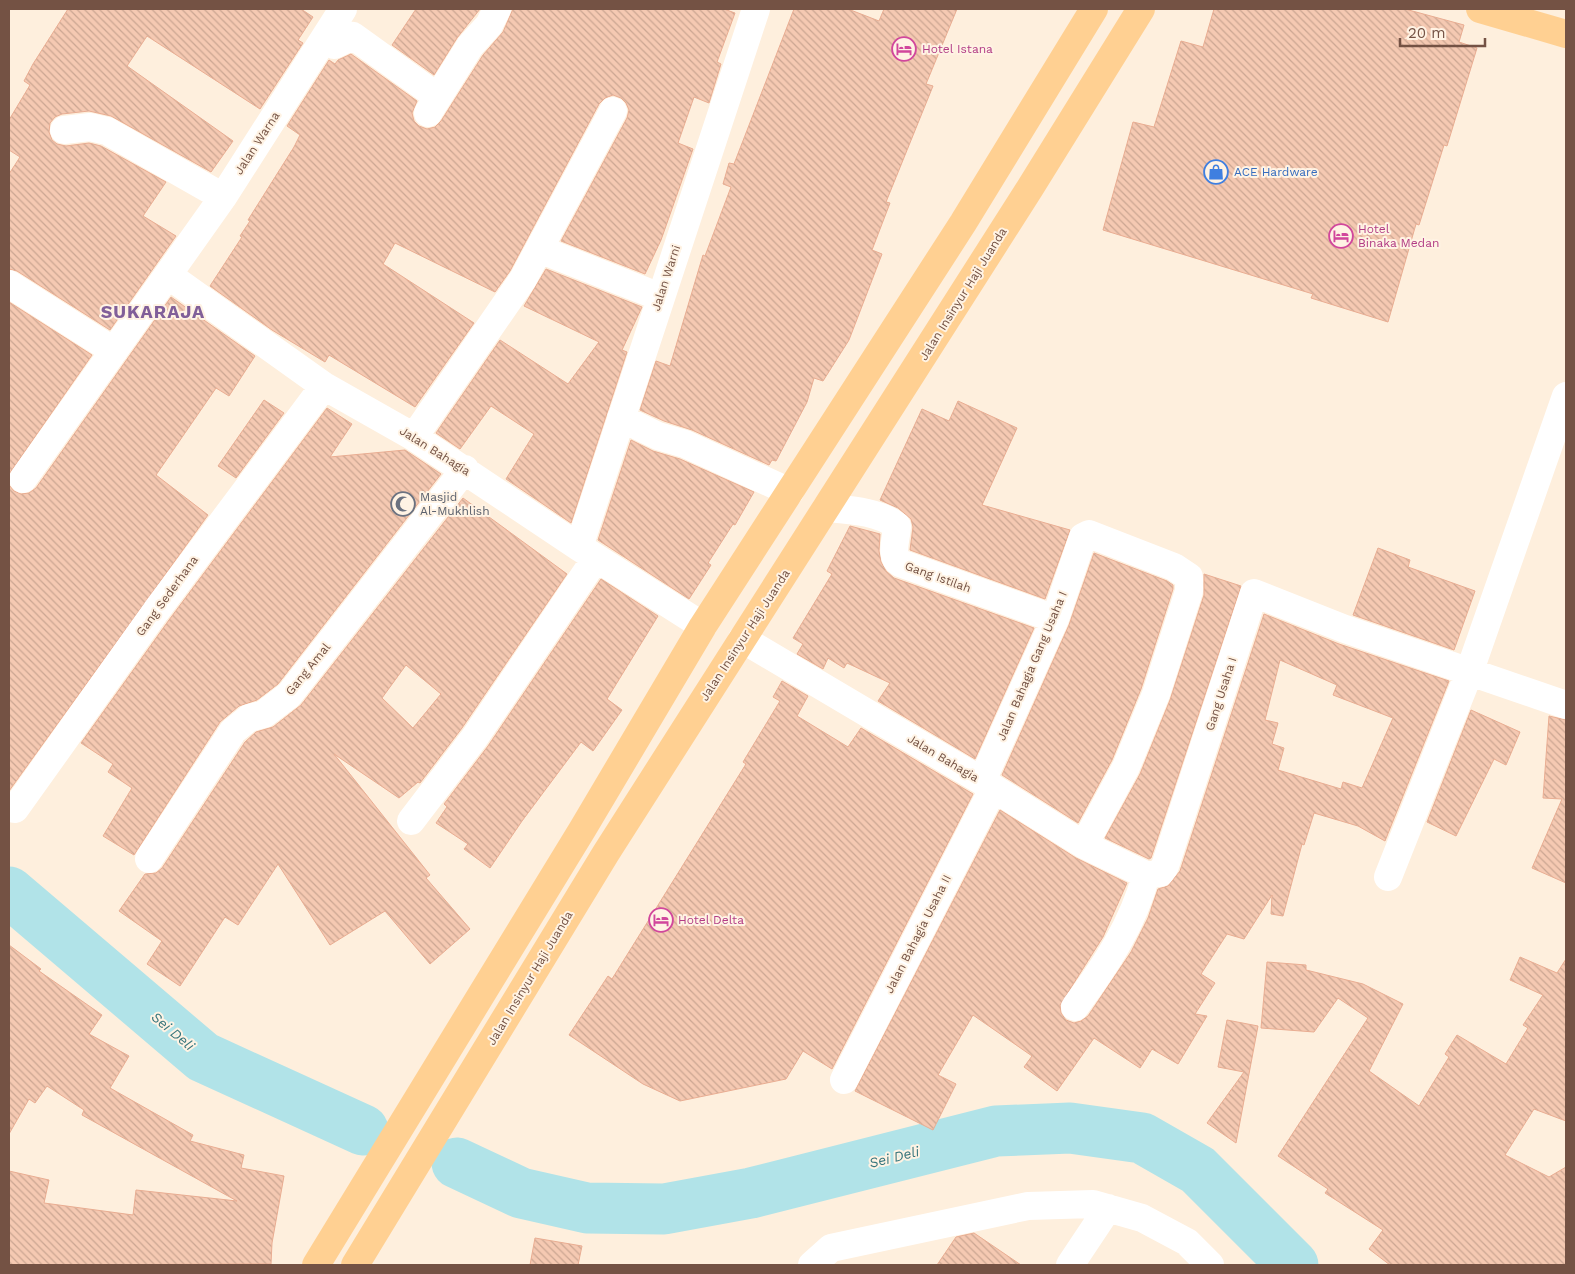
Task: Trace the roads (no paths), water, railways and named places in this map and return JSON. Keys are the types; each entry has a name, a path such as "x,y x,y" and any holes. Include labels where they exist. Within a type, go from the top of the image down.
{"main road":[{"name":"Jalan Insinyur Haji Juanda","path":"355,1265 606,853 1030,188 1140,9"},
{"path":"1480,9 1566,34"},
{"path":"318,1263 703,626 962,223 1089,12"}],"street":[{"name":"Jalan Warna","path":"23,479 223,197 343,9"},
{"path":"324,39 334,45 353,36 435,95 427,115 470,46 489,25 497,9"},
{"name":"Jalan Warni","path":"411,821 475,737 588,552 621,418 756,9"},
{"path":"414,437 524,279 614,111"},
{"path":"64,130 90,128 107,130 223,197"},
{"path":"539,249 660,297"},
{"name":"Jalan Bahagia","path":"168,275 324,386 414,437 703,626"},
{"path":"9,284 114,351"},
{"name":"Gang Sederhana","path":"15,809 156,611 324,386"},
{"path":"1388,877 1469,673 1566,396"},
{"path":"621,418 658,436 685,444 790,492"},
{"name":"Gang Amal","path":"149,859 234,731 249,718 264,714 288,695 465,470"},
{"name":"Gang Istilah","path":"826,508 865,513 892,521 897,526 894,554 900,563 1055,619"},
{"name":"Jalan Bahagia Gang Usaha I","path":"988,785 1055,619 1086,535 1174,567 1189,577 1190,582 1156,694 1126,766 1084,844"},
{"name":"Gang Usaha I","path":"1146,875 1160,873 1165,866 1254,594 1469,673"},
{"name":"Jalan Bahagia","path":"742,639 1084,844 1146,875"},
{"path":"1469,673 1566,705"},
{"name":"Jalan Bahagia Usaha II","path":"844,1080 988,785"},
{"path":"1075,1007 1101,972 1124,933 1139,900 1146,875"},
{"path":"821,1256 1028,1206 1093,1204 1142,1218 1187,1242 1210,1265"},
{"path":"1070,1265 1108,1208"}],"waterway":[{"name":"Sei Deli","path":"9,892 203,1057 363,1130"},
{"name":"Sei Deli","path":"457,1163 521,1193 587,1208 664,1209 751,1193 996,1131 1070,1128 1142,1138 1198,1170 1293,1265"}],"place":[{"name":"Hotel Istana","path":"904,49"},
{"name":"ACE Hardware","path":"1216,172"},
{"name":"Hotel Binaka Medan","path":"1341,236"},
{"name":"Masjid Al-Mukhlish","path":"403,504"},
{"name":"Hotel Delta","path":"661,920"}],"district":[{"name":"SUKARAJA","path":"153,311"}]}
